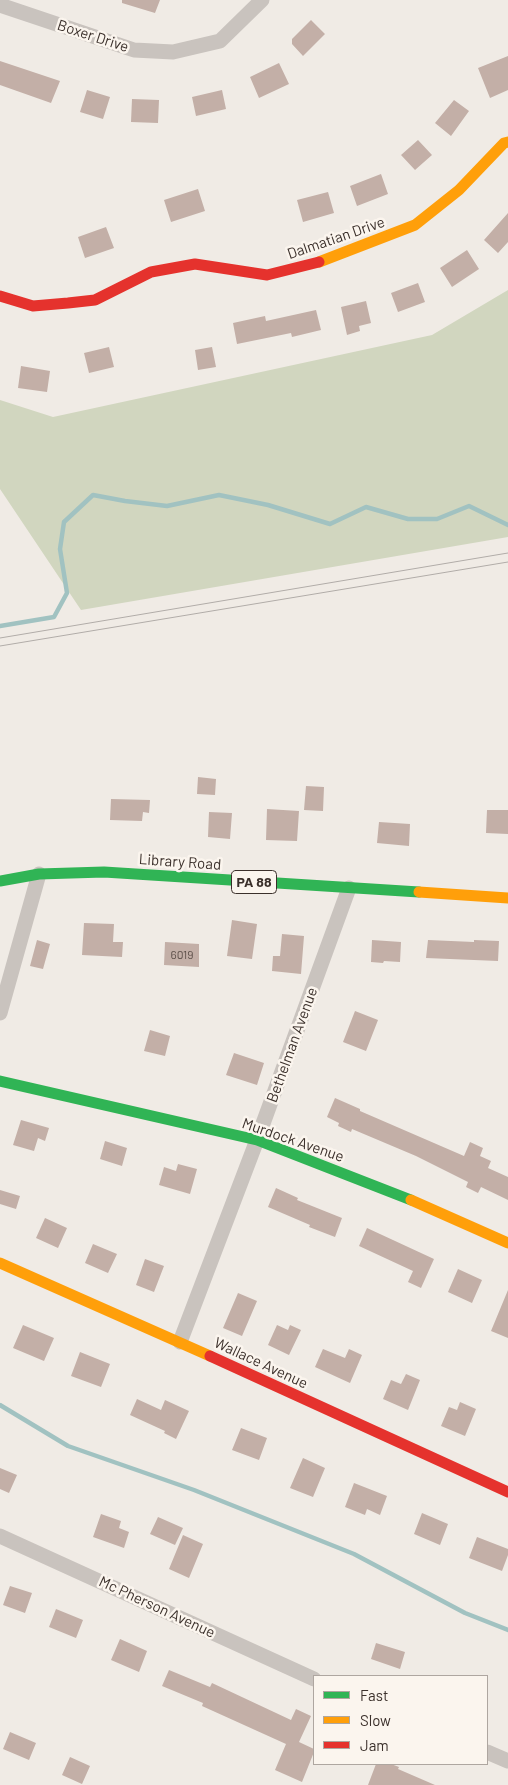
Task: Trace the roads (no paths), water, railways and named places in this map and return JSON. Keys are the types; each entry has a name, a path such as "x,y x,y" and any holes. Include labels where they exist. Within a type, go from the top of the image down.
{"street":[{"name":"Boxer Drive","path":"0,5 134,50 173,52 220,41 262,0"},
{"name":"Dalmatian Drive","path":"0,296 33,306 77,302 95,300 152,272 195,264 267,275 317,263 415,225 459,190 504,143 508,142"},
{"name":"Library Road","path":"0,881 38,874 104,872 508,898"},
{"path":"0,1013 38,874"},
{"name":"Bethelman Avenue","path":"180,1342 257,1140 349,888"},
{"name":"Murdock Avenue","path":"0,1081 257,1140 431,1208 508,1243"},
{"name":"Wallace Avenue","path":"0,1263 180,1342 508,1492"},
{"name":"Mc Pherson Avenue","path":"0,1536 313,1679"},
{"path":"488,1752 508,1761"}],"waterway":[{"path":"0,626 54,617 67,593 60,549 64,522 93,495 167,506 219,495 268,505 330,524 366,507 408,519 437,519 469,506 508,525"},
{"path":"0,1405 68,1446 194,1490 354,1554 465,1613 508,1630"}],"tram line":[{"path":"0,638 508,553"},
{"path":"0,646 508,562"}]}
